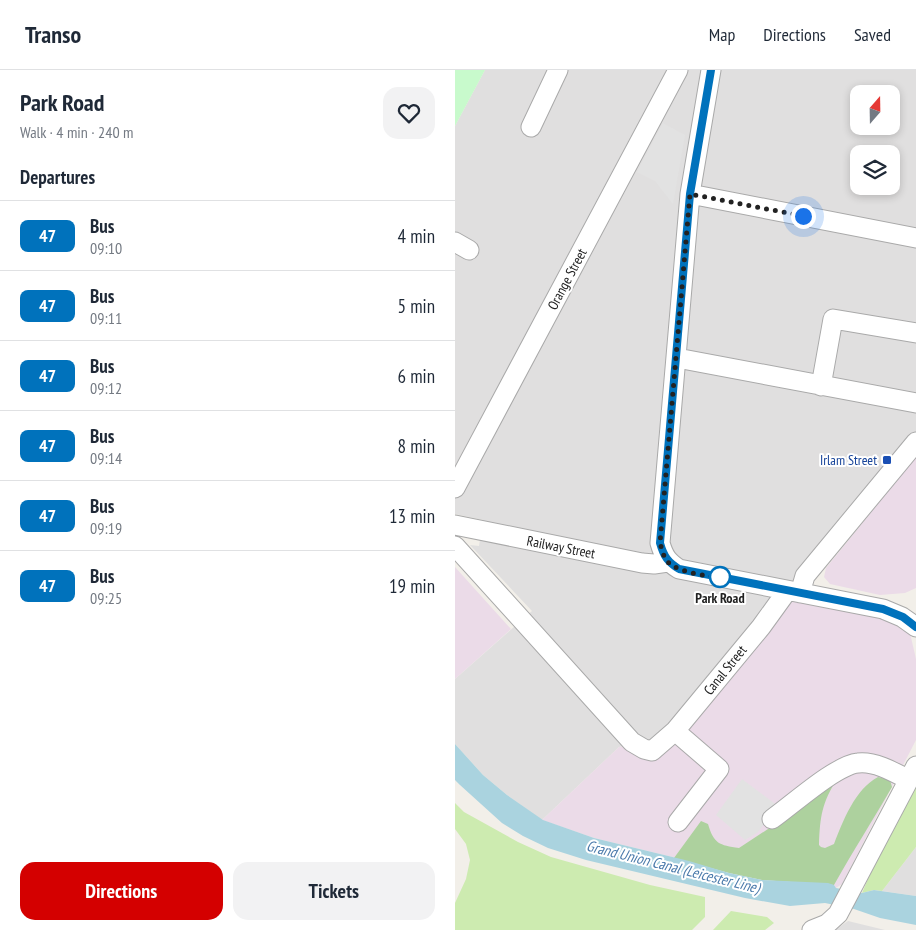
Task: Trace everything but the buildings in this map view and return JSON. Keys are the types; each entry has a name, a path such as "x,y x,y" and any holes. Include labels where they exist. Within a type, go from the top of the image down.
{"street":[{"path":"531,126 558,70"},
{"name":"Orange Street","path":"455,488 678,70"},
{"path":"711,70 690,194 660,543 663,554 668,562 679,569 883,609 913,618"},
{"path":"690,194 916,238"},
{"path":"821,386 833,319 916,333"},
{"path":"677,358 916,403"},
{"name":"Canal Street","path":"455,546 632,742 652,751 675,731 761,627 793,592 916,442"},
{"name":"Railway Street","path":"455,525 642,563 668,562"},
{"path":"675,731 719,769 679,822"},
{"path":"772,820 831,775 849,765 869,763 912,773 838,914 827,924 812,930"}],"shaded area":[{"path":"485,70 916,70 916,442 657,740 619,747 542,820 483,775 455,744 455,679 532,611 470,545 479,546 483,520 455,514 455,126"},
{"path":"663,123 685,135 673,204 655,181 637,172"},
{"path":"916,457 916,588 905,593 880,595 830,584 824,577 826,568"},
{"path":"455,567 511,629 455,679"},
{"path":"787,591 907,620 916,659 916,740 842,884 836,888 834,885 689,861 594,838 542,820 619,747 657,740"},
{"path":"742,779 778,806 758,832 745,840 716,815"},
{"path":"916,847 916,896 882,891"},
{"path":"848,921 885,930 835,930"}],"green space":[{"path":"455,70 485,70 455,126"},
{"path":"878,777 890,780 892,787 834,885 762,880 674,858 701,821 708,824 715,840 727,846 739,848 837,779 828,795 821,818 819,845 825,848 834,844 856,797 870,782"},
{"path":"916,780 916,847 882,891 874,890 862,893 889,829"},
{"path":"455,803 464,812 518,842 551,857 650,885 705,897 705,917 692,930 455,930 455,903 466,879 470,860 466,844 455,829"},
{"path":"731,911 767,917 774,923 765,930 713,930"}],"water":[{"name":"Grand Union Canal (Leicester Line)","path":"455,744 483,775 507,795 543,820 594,838 762,880 828,883 836,888 862,893 874,890 916,896 916,925 880,918 854,909 825,903 790,906 745,898 586,860 548,848 502,823 455,780"}],"bus line":[{"name":"47","path":"711,70 690,194 660,543 663,554 668,562 679,569 883,609 903,617 916,627"}],"place":[{"name":"Irlam Street","path":"887,460"},
{"name":"Park Road","path":"720,577"}],"route":[{"path":"720,577 679,569 668,562 663,554 660,543 690,194 803,216"}]}
